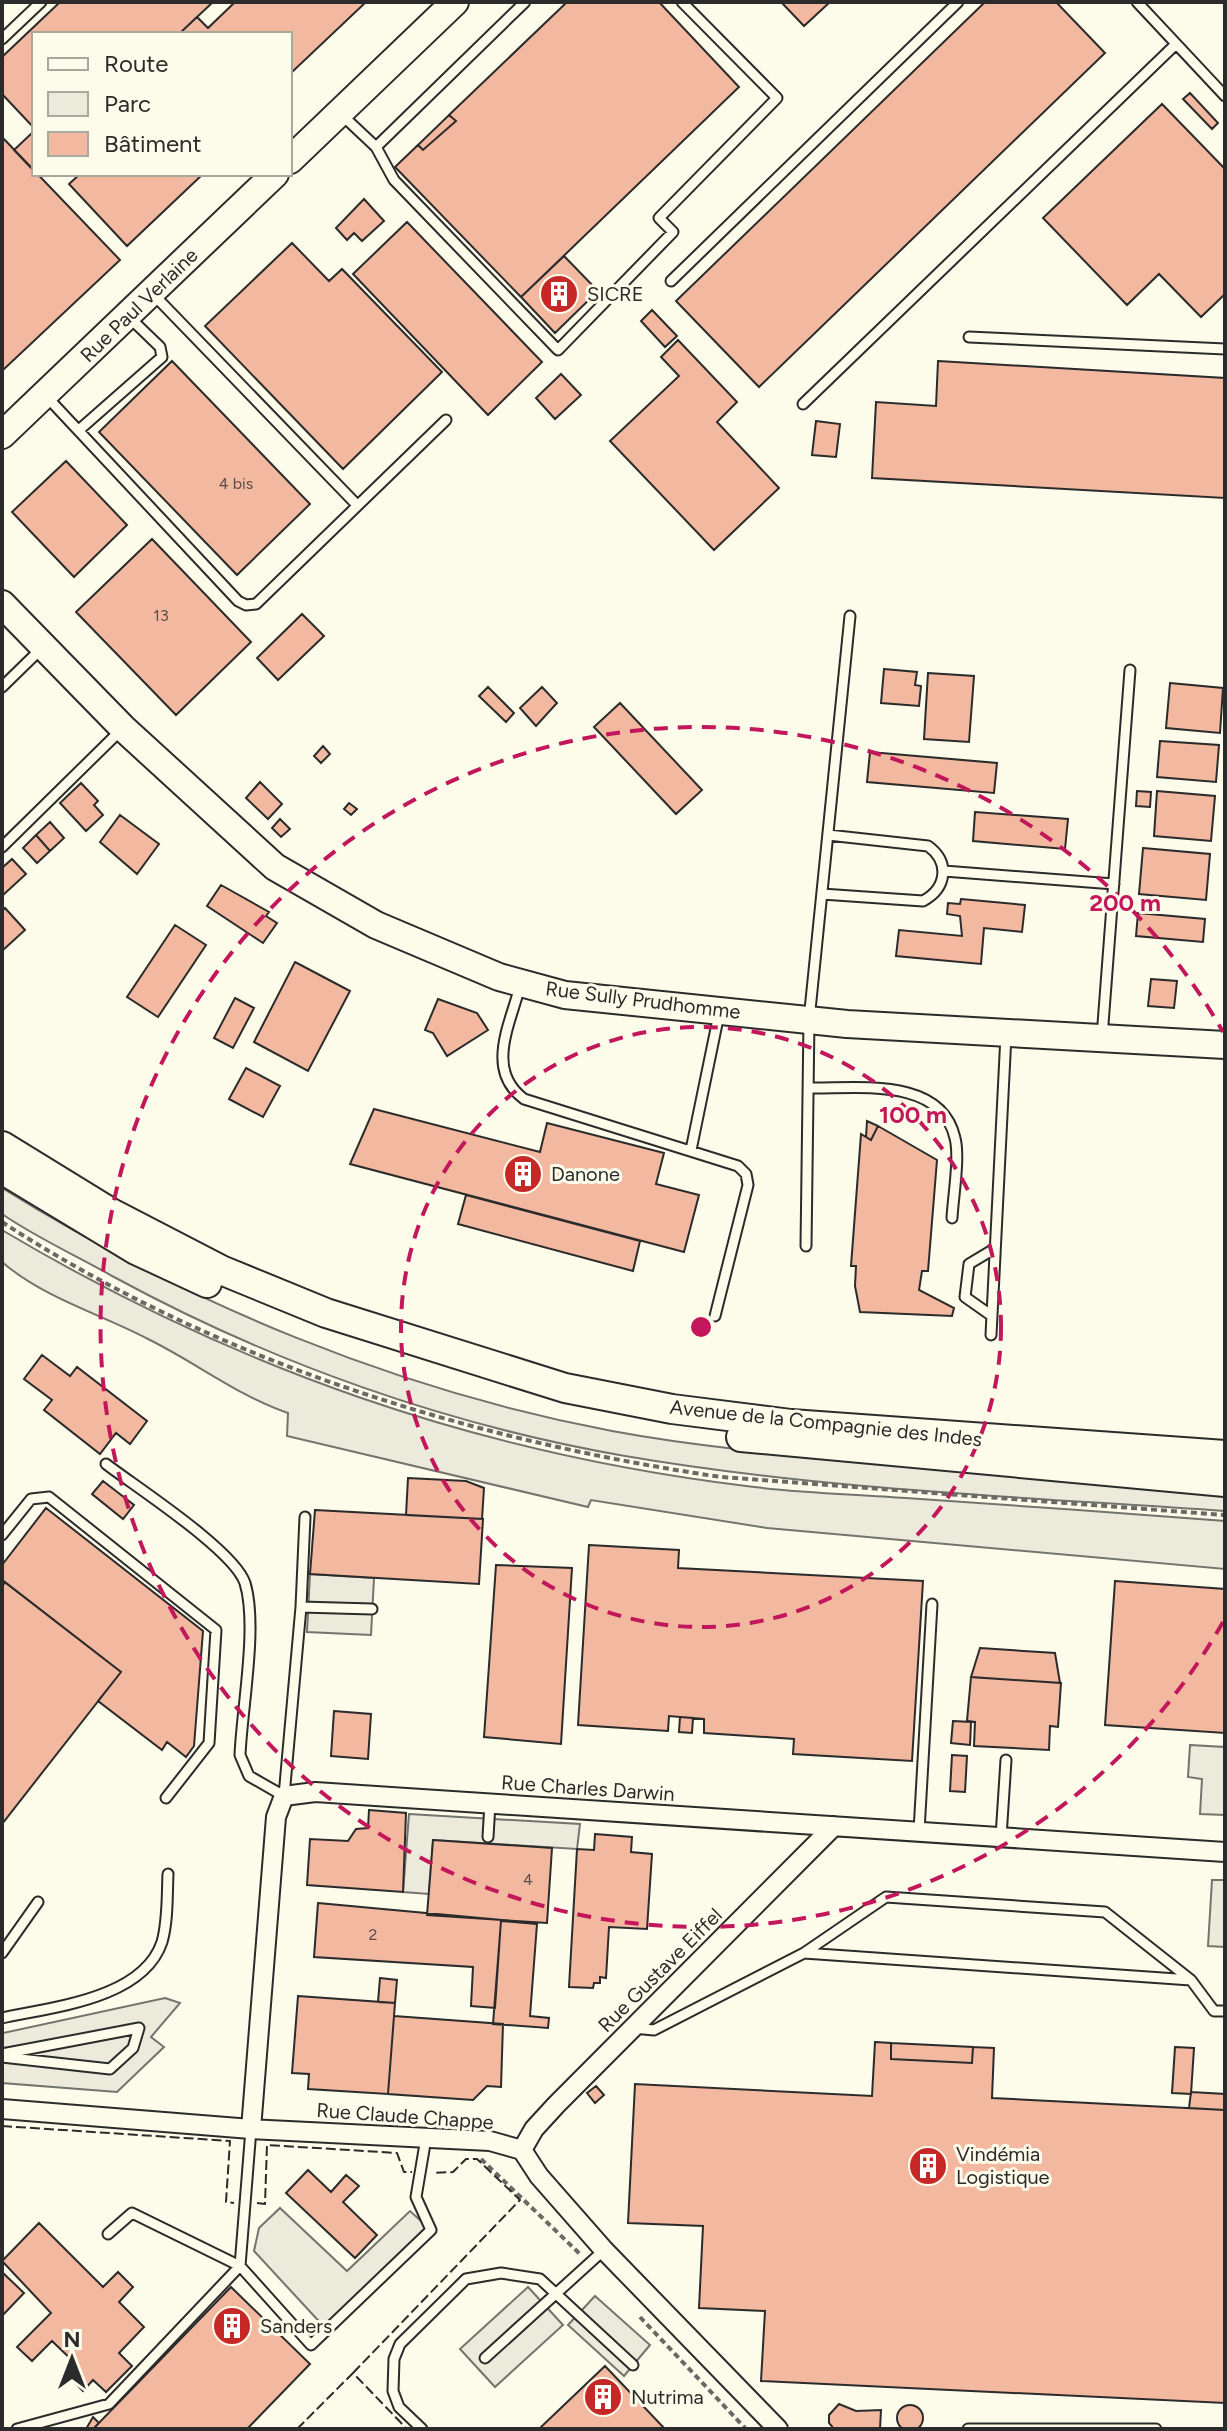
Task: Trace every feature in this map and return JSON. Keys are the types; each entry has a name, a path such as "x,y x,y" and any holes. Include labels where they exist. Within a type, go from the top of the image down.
{"main road":[{"name":"Avenue de la Compagnie des Indes","path":"2,1146 111,1213 221,1270 326,1313 565,1388 672,1409 791,1424 1225,1455"},
{"name":"Avenue de la Compagnie des Indes","path":"2,1169 136,1250 215,1287 427,1367 536,1399 621,1419 794,1444 1225,1482"}],"street":[{"path":"292,158 455,2"},
{"name":"Rue Paul Verlaine","path":"2,435 273,176"},
{"name":"Rue Sully Prudhomme","path":"2,604 123,728 275,867 376,925 435,952 521,983 565,995 809,1020 1225,1045"},
{"name":"Rue Charles Darwin","path":"284,1796 315,1792 1225,1852"},
{"path":"251,2129 276,1817 284,1796"},
{"name":"Rue Gustave Eiffel","path":"522,2150 534,2129 834,1826"},
{"name":"Rue Claude Chappe","path":"2,2109 251,2129 490,2141 522,2150"},
{"path":"522,2150 539,2176 604,2250 778,2429"}],"lane":[{"path":"4,33 41,2"},
{"path":"376,147 525,2"},
{"path":"340,112 376,147 394,180 558,350 673,232 659,218 777,98 682,2"},
{"path":"671,281 958,2"},
{"path":"1137,2 1225,96"},
{"path":"803,404 1176,44"},
{"path":"152,292 357,505"},
{"path":"79,430 162,357 160,347 127,316"},
{"path":"969,337 1225,349"},
{"path":"45,394 242,604 256,604 446,420"},
{"path":"806,1246 809,1020 850,616"},
{"path":"2,687 43,647"},
{"path":"1102,1037 1130,670"},
{"path":"2,847 123,728"},
{"path":"822,894 923,901 939,890 944,871 936,852 928,846 828,835"},
{"path":"944,871 1114,884"},
{"path":"521,983 502,1053 505,1080 513,1091 524,1099 738,1166 748,1179 715,1316"},
{"path":"691,1150 719,1011"},
{"path":"991,1335 1007,1032"},
{"path":"810,1088 906,1090 926,1100 944,1117 955,1138 952,1218"},
{"name":"Avenue de la Compagnie des Indes","path":"2,1158 134,1238 257,1295 411,1352 567,1397 695,1423 1107,1459"},
{"path":"992,1316 965,1297 969,1264 994,1249"},
{"path":"106,1464 211,1543 244,1580 250,1610 240,1755 249,1776 284,1796 301,1607 305,1517"},
{"path":"2,1535 31,1499 49,1497 216,1630 209,1743 166,1798"},
{"path":"919,1831 932,1604"},
{"path":"301,1607 372,1609"},
{"path":"1001,1837 1006,1760"},
{"path":"488,1837 490,1803"},
{"path":"2,2018 104,1995 127,1983 161,1944 168,1874"},
{"path":"633,2028 654,2030 804,1953 886,1897 1105,1912 1191,1980 1214,2011 1225,2011"},
{"path":"2,1953 38,1902"},
{"path":"804,1953 1191,1980"},
{"path":"139,2028 133,2048 110,2069 2,2056 139,2028"},
{"path":"17,2429 109,2404 240,2266 251,2129"},
{"path":"108,2234 132,2213 240,2266 311,2345 431,2230 416,2197 426,2138"},
{"path":"485,2358 604,2250"},
{"path":"422,2429 399,2407 393,2391 394,2359 400,2344 466,2279 484,2274 521,2274 540,2279 558,2292 633,2365"},
{"path":"968,2429 1156,2429"}],"path":[{"path":"2,1222 92,1275 189,1324 303,1374 508,1436 640,1465 721,1477 1225,1515"}],"green space":[{"path":"2,1188 146,1269 296,1338 373,1367 531,1414 612,1431 721,1447 1225,1492 1225,1511 925,1491 774,1477 625,1456 492,1427 362,1387 235,1337 174,1308 2,1214"},
{"path":"2,1230 90,1280 179,1324 360,1398 454,1427 549,1452 746,1486 1225,1521 1225,1569 767,1528 591,1500 588,1507 287,1436 288,1413 252,1398 165,1348 18,1275 2,1262"}],"shaded area":[{"path":"310,1574 374,1578 371,1635 307,1632"},
{"path":"1190,1745 1225,1747 1225,1815 1200,1814 1202,1779 1188,1777"},
{"path":"409,1814 580,1824 577,1849 433,1840 429,1894 403,1892"},
{"path":"1212,1880 1225,1880 1225,1947 1208,1946"},
{"path":"165,1998 180,2003 151,2037 164,2047 117,2092 2,2083 3,2033"},
{"path":"280,2208 347,2271 410,2211 431,2230 327,2330 254,2251 259,2228"},
{"path":"528,2287 563,2325 495,2387 460,2349"},
{"path":"595,2296 650,2345 624,2376 568,2325"}],"building":[{"path":"60,2 213,2 181,32 32,32 32,126 2,94 2,57"},
{"path":"235,2 366,2 292,72 292,32 181,32 197,17 208,28"},
{"path":"567,2 659,2 739,87 521,297 395,167 418,145 423,150 456,121 449,115"},
{"path":"781,2 830,2 804,26"},
{"path":"985,2 1056,2 1105,53 759,387 676,301"},
{"path":"1190,93 1218,123 1212,129 1183,99"},
{"path":"1162,104 1225,169 1225,294 1201,317 1159,274 1127,305 1043,218"},
{"path":"449,115 456,121 423,150 418,145"},
{"path":"32,133 32,169 14,150"},
{"path":"2,137 32,168 32,176 39,176 120,260 2,371"},
{"path":"78,176 201,176 127,246 69,184"},
{"path":"364,199 384,221 362,241 354,233 347,240 336,228"},
{"path":"407,222 542,362 488,415 353,274"},
{"path":"292,243 329,281 342,269 442,372 343,469 205,326"},
{"name":"SICRE","path":"564,256 598,291 555,333 521,297"},
{"path":"652,310 677,336 665,347 641,321"},
{"path":"678,340 737,402 717,422 779,488 714,550 610,441 679,376 661,357"},
{"path":"172,361 310,504 237,575 99,432"},
{"path":"938,361 1225,378 1225,498 872,478 876,402 936,406"},
{"path":"561,374 581,395 555,419 536,398"},
{"path":"816,421 840,424 836,457 812,455"},
{"path":"66,461 127,525 74,577 12,512"},
{"path":"152,539 251,642 176,715 76,612"},
{"path":"302,614 324,636 278,680 257,658"},
{"path":"884,669 917,672 915,685 921,686 919,706 881,703"},
{"path":"928,673 974,676 969,742 924,739"},
{"path":"1170,683 1223,688 1220,733 1166,728"},
{"path":"488,687 514,713 506,722 479,696"},
{"path":"542,687 557,703 536,726 520,708"},
{"path":"620,703 702,790 676,814 594,727"},
{"path":"1160,741 1219,745 1216,782 1157,777"},
{"path":"323,746 330,754 321,763 314,756"},
{"path":"870,752 997,763 994,793 867,782"},
{"path":"260,782 282,804 268,819 246,798"},
{"path":"81,783 98,801 94,805 103,815 86,831 60,803"},
{"path":"1137,791 1151,792 1150,807 1136,806"},
{"path":"1157,791 1215,796 1211,841 1154,836"},
{"path":"349,803 357,809 351,815 344,809"},
{"path":"975,812 1068,819 1065,849 973,841"},
{"path":"120,815 159,844 137,874 100,842"},
{"path":"280,819 290,829 281,837 272,828"},
{"path":"50,822 64,838 50,851 36,835"},
{"path":"36,835 50,851 37,863 23,848"},
{"path":"1143,848 1210,854 1206,900 1139,894"},
{"path":"12,859 26,874 2,896 2,868"},
{"path":"221,885 269,912 266,916 277,923 263,943 207,906"},
{"path":"961,899 1025,905 1022,932 984,928 981,964 896,956 899,930 962,936 960,916 947,914 948,903 960,904"},
{"path":"5,908 25,930 2,951 2,911"},
{"path":"1138,913 1205,919 1203,942 1136,936"},
{"path":"175,925 206,945 158,1017 127,997"},
{"path":"295,962 350,991 308,1071 254,1042"},
{"path":"1151,979 1177,981 1174,1008 1148,1006"},
{"path":"235,998 254,1008 233,1048 214,1038"},
{"path":"438,999 477,1013 488,1030 447,1056 433,1033 425,1030"},
{"path":"246,1068 280,1086 263,1117 229,1099"},
{"name":"Danone","path":"374,1109 540,1152 547,1123 664,1153 656,1184 699,1195 684,1252 350,1164"},
{"path":"867,1121 878,1126 871,1140 866,1137"},
{"path":"878,1126 937,1160 928,1271 922,1271 919,1290 954,1308 952,1316 860,1312 855,1286 856,1266 851,1266 861,1134 871,1140"},
{"path":"466,1195 640,1241 633,1271 458,1224"},
{"path":"42,1355 70,1376 77,1367 147,1421 130,1444 116,1433 100,1454 44,1410 52,1400 24,1379"},
{"path":"408,1478 466,1481 484,1488 482,1519 406,1515"},
{"path":"103,1481 134,1505 123,1519 92,1494"},
{"path":"46,1508 203,1631 194,1746 186,1757 167,1742 162,1750 98,1701 121,1672 2,1580 2,1565"},
{"path":"315,1510 483,1519 479,1584 310,1574"},
{"path":"589,1545 679,1550 678,1568 923,1581 912,1761 793,1754 794,1739 704,1733 704,1719 669,1716 668,1731 578,1725"},
{"path":"496,1565 572,1568 561,1744 484,1737"},
{"path":"1115,1581 1225,1589 1225,1733 1105,1725"},
{"path":"5,1582 121,1672 2,1824 2,1587"},
{"path":"980,1648 1055,1653 1060,1683 971,1677"},
{"path":"971,1677 1061,1683 1058,1727 1050,1726 1049,1750 974,1746 975,1722 967,1721"},
{"path":"334,1711 371,1714 368,1759 331,1756"},
{"path":"680,1717 693,1718 692,1733 679,1732"},
{"path":"953,1721 971,1722 970,1745 951,1743"},
{"path":"952,1755 967,1756 965,1792 950,1791"},
{"path":"369,1810 406,1813 403,1892 307,1885 310,1839 348,1841 356,1829 368,1828"},
{"path":"595,1834 632,1837 631,1852 652,1854 647,1929 609,1927 606,1978 600,1977 600,1983 594,1983 593,1988 569,1987 577,1849 594,1850"},
{"path":"433,1840 552,1848 547,1923 427,1915"},
{"path":"318,1903 501,1920 495,2008 471,2006 473,1967 314,1957"},
{"path":"501,1921 537,1924 530,2016 549,2018 548,2028 493,2024"},
{"path":"380,1978 397,1980 395,2003 378,2002"},
{"path":"298,1996 395,2003 388,2094 308,2089 309,2074 292,2073"},
{"path":"394,2016 503,2024 501,2087 487,2086 473,2100 388,2094"},
{"name":"Vindémia Logistique","path":"875,2042 891,2043 891,2059 972,2063 973,2047 994,2048 992,2098 1225,2110 1225,2403 761,2381 765,2311 699,2308 703,2226 628,2223 635,2084 872,2096"},
{"path":"891,2043 973,2047 972,2063 891,2059"},
{"path":"1175,2047 1194,2048 1191,2094 1172,2093"},
{"path":"596,2086 604,2095 595,2103 587,2093"},
{"path":"1191,2092 1225,2094 1225,2110 1189,2108"},
{"path":"308,2170 331,2192 346,2175 359,2186 343,2202 377,2235 355,2258 286,2193"},
{"path":"39,2223 103,2287 118,2272 133,2287 119,2302 144,2327 119,2353 132,2366 106,2392 93,2380 83,2391 69,2377 79,2367 52,2341 32,2361 17,2347 51,2313 2,2261"},
{"path":"2,2272 24,2293 2,2316"},
{"name":"Sanders","path":"231,2287 310,2364 247,2429 93,2429"},
{"name":"Nutrima","path":"605,2366 665,2429 541,2427"},
{"path":"839,2404 856,2411 881,2410 880,2429 834,2429 829,2423 829,2415"},
{"path":"910,2405 919,2409 923,2418 919,2427 910,2431 901,2427 897,2418 901,2409"},
{"path":"93,2417 99,2423 93,2429 86,2429"}],"fence":[{"path":"2,2126 230,2141 226,2202 234,2203"},
{"path":"257,2203 265,2204 267,2145 397,2153 404,2172 412,2172"},
{"path":"353,2373 520,2200 477,2159 466,2159 453,2172 433,2173"},
{"path":"297,2429 353,2373 407,2429"}],"place":[{"name":"SICRE","path":"559,294"},
{"name":"Danone","path":"523,1174"},
{"name":"Vindémia Logistique","path":"928,2166"},
{"name":"Sanders","path":"232,2326"},
{"name":"Nutrima","path":"603,2397"}]}
